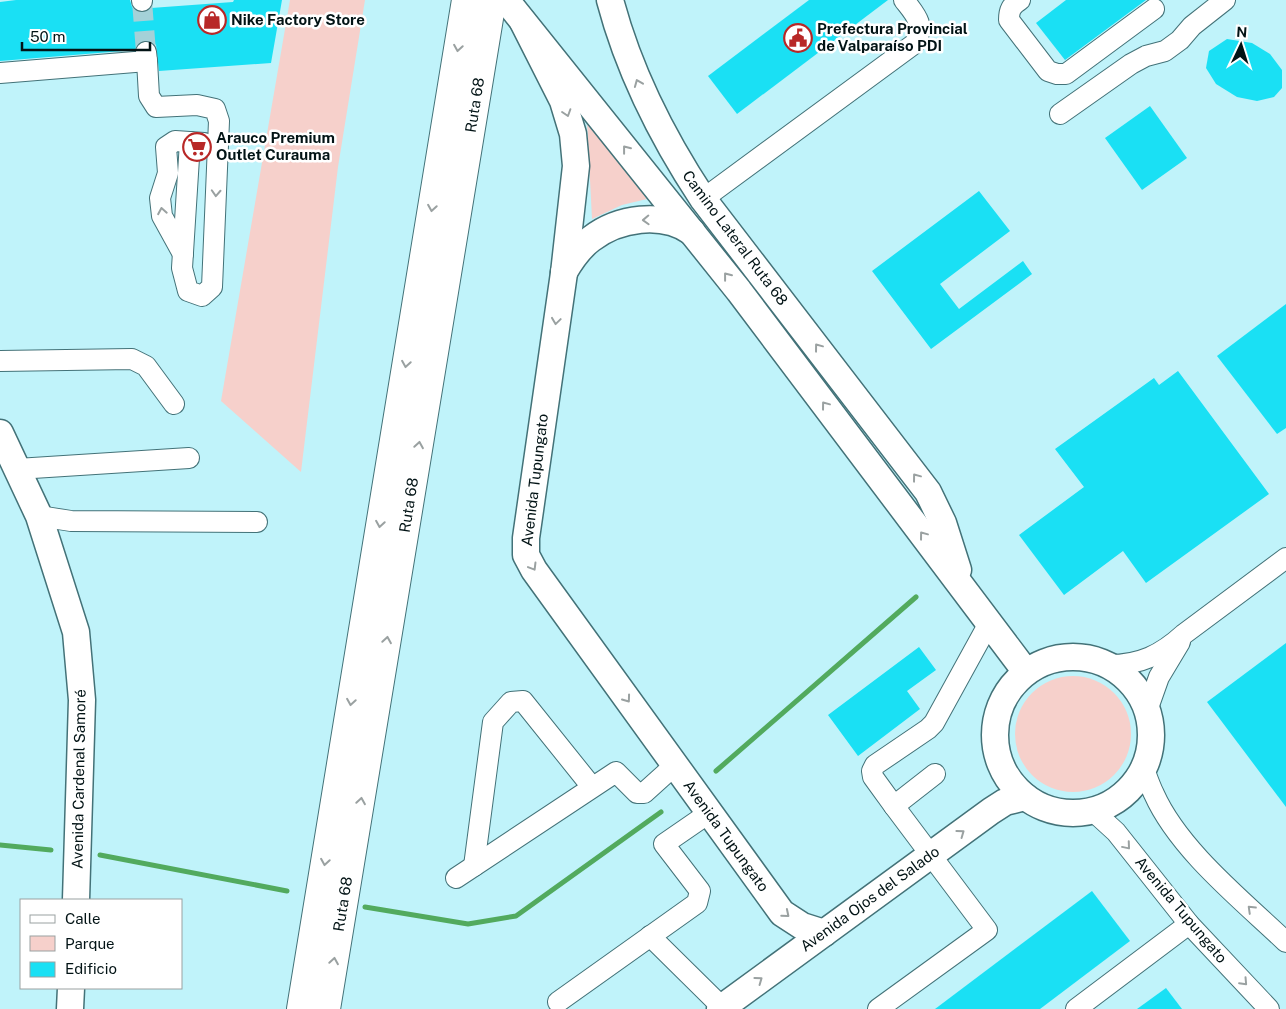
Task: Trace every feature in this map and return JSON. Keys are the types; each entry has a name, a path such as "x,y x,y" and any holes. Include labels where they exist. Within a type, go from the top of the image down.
{"highway":[{"name":"Ruta 68","path":"301,1009 466,0"},
{"name":"Ruta 68","path":"326,1009 496,5"}],"main road":[{"name":"Camino Lateral Ruta 68","path":"610,0 628,57 643,94 673,152 703,199 790,312"},
{"name":"Avenida Tupungato","path":"496,5 523,22 692,232 745,299 1026,672"},
{"name":"Avenida Tupungato","path":"523,22 556,86 566,110 573,134 576,166 564,273 526,538 526,555 534,570 782,913 802,926 824,933"},
{"path":"564,273 576,255 591,239 616,225 636,220 657,220 683,226 692,232"},
{"name":"Avenida Tupungato","path":"790,312 928,492 943,523 956,567 972,600"},
{"name":"Avenida Cardenal Samoré","path":"0,433 39,516 76,632 82,700 76,899"},
{"path":"1066,656 1088,658 1109,664 1133,683 1148,708 1152,724 1152,739 1150,755 1144,769 1135,784 1123,796 1109,805 1093,811 1081,813 1057,812 1040,806 1025,796 1010,781 1000,762 996,749 996,720 1006,694 1026,672 1038,664 1052,659 1066,656"},
{"name":"Avenida Ojos del Salado","path":"721,1008 1005,802 1025,796"},
{"path":"70,1009 72,989"}],"street":[{"path":"703,199 914,44 919,37 921,29 914,14 904,0"},
{"path":"1020,0 1012,5 1009,12 1010,20 1048,70 1057,74 1066,74 1154,9"},
{"path":"1060,114 1131,64 1146,56 1165,51 1180,40 1192,26 1225,0"},
{"path":"0,72 147,57 149,96 156,107 197,105 215,109 219,122 212,288 202,296 188,291 182,268 190,142 218,144"},
{"path":"0,361 132,359 146,366 174,404"},
{"path":"17,469 189,458"},
{"path":"39,516 71,522 257,522"},
{"path":"1109,664 1126,665 1139,662 1171,647 1184,634 1286,558"},
{"path":"878,1009 988,930 894,806 873,777 872,771 875,765 928,730 934,723 989,624"},
{"path":"1148,708 1159,677 1184,634"},
{"path":"474,866 493,722 511,702 523,701 592,787"},
{"path":"456,878 616,772 637,793 644,793 675,765"},
{"path":"1144,769 1154,795 1179,835 1208,868 1286,942"},
{"path":"894,806 934,774"},
{"name":"Avenida Tupungato","path":"1093,811 1116,832 1189,924 1269,1009"},
{"path":"558,1002 697,904 700,891 664,844 709,813"},
{"path":"1076,1009 1189,924"},
{"path":"650,936 721,1008"}],"green space":[{"path":"290,0 365,0 338,167 301,472 221,401"},
{"path":"587,121 647,199 622,205 592,219"},
{"path":"1073,676 1095,680 1114,693 1127,712 1131,734 1127,756 1114,775 1095,788 1073,792 1051,788 1032,775 1019,756 1015,734 1019,712 1032,693 1051,680"}],"building":[{"path":"16,0 130,0 132,7 142,13 151,8 233,2 234,0 282,0 271,63 159,71 156,45 151,41 145,40 139,43 135,50 0,61 0,2"},
{"name":"Prefectura Provincial de Valparaíso PDI","path":"809,0 888,0 737,114 708,76"},
{"path":"1066,0 1146,0 1065,60 1036,23"},
{"path":"1227,39 1252,43 1270,54 1282,70 1282,88 1274,97 1257,101 1237,97 1216,84 1206,68 1209,51"},
{"path":"1150,106 1187,158 1142,190 1105,138"},
{"path":"979,191 1010,231 940,284 959,309 1023,261 1032,274 931,349 872,271"},
{"path":"1286,304 1286,428 1277,434 1217,356"},
{"path":"1178,371 1269,494 1146,583 1123,551 1064,595 1019,535 1084,487 1055,449 1154,378 1159,385"},
{"path":"1286,643 1286,807 1207,702"},
{"path":"919,647 936,670 907,691 920,709 858,756 828,715"},
{"path":"1092,891 1130,941 1040,1009 935,1009"},
{"path":"1166,988 1182,1009 1137,1009"}],"waterway":[{"path":"716,771 916,597"},
{"path":"365,907 468,924 516,916 661,812"},
{"path":"0,845 51,850"},
{"path":"100,855 287,891"}],"tunnel":[{"path":"142,1 146,52"}],"place":[{"name":"Nike Factory Store","path":"212,20"},
{"name":"Prefectura Provincial de Valparaíso PDI","path":"798,38"},
{"name":"Arauco Premium Outlet Curauma","path":"197,147"}]}
